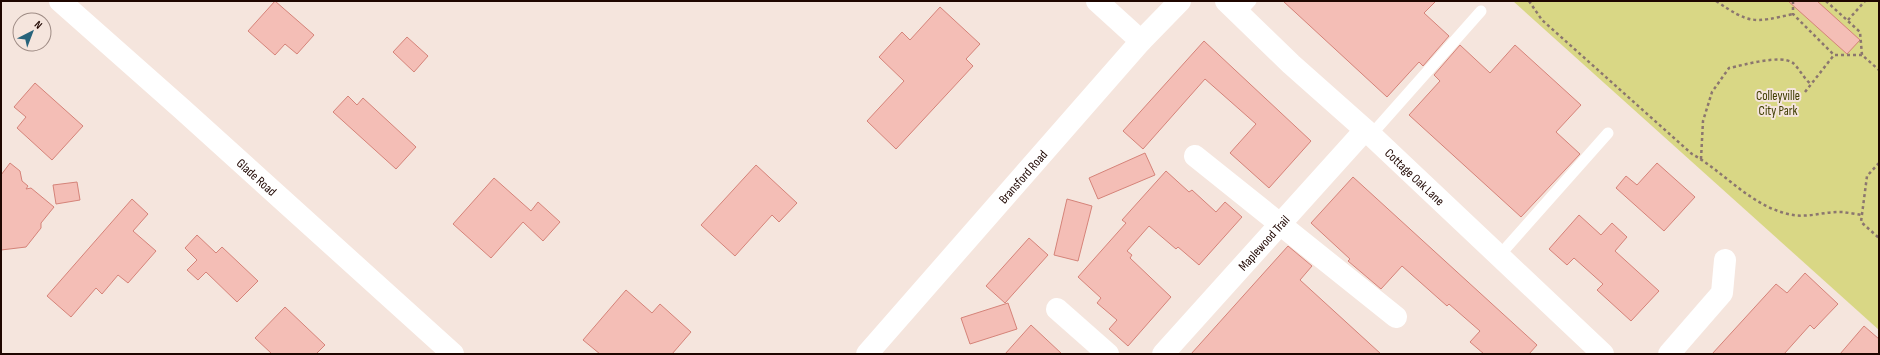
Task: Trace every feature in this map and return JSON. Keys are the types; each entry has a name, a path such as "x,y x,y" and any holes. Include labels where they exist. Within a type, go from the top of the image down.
{"street":[{"name":"Glade Road","path":"60,1 182,108 453,354"},
{"path":"1097,1 1142,41"},
{"name":"Bransford Road","path":"867,354 1142,41 1180,1"},
{"name":"Cottage Oak Lane","path":"1239,5 1368,133 1603,354"},
{"name":"Maplewood Trail","path":"1169,352 1280,224 1368,133"},
{"path":"1195,156 1396,316"},
{"path":"1669,354 1722,293 1725,260"},
{"path":"1057,309 1108,354"}],"lane":[{"path":"1368,133 1481,11"},
{"path":"1499,256 1608,133"}],"path":[{"path":"1530,1 1542,20 1692,154 1766,207 1788,214 1806,216 1842,212 1862,215"},
{"path":"1716,1 1739,17 1760,22 1793,14"},
{"path":"1792,1 1793,14 1834,55 1862,55 1879,70"},
{"path":"1848,20 1865,1"},
{"path":"1828,2 1860,32 1862,55"},
{"path":"1805,92 1834,55"},
{"path":"1700,159 1703,121 1712,92 1729,68 1782,59 1793,63 1802,77 1811,84"},
{"path":"1879,163 1867,176 1861,222 1879,238"}],"green space":[{"name":"Colleyville City Park","path":"1513,1 1879,1 1879,330"}],"building":[{"path":"275,1 314,35 297,54 285,44 275,55 248,31"},
{"path":"1283,1 1436,1 1424,13 1449,36 1423,66 1419,62 1387,97"},
{"path":"1788,1 1817,1 1860,40 1847,54"},
{"path":"940,7 980,44 966,59 973,66 896,149 867,121 904,81 879,57 902,32 910,40"},
{"path":"407,37 428,56 414,72 393,52"},
{"path":"1204,41 1311,141 1269,188 1230,153 1256,124 1205,79 1143,149 1123,131"},
{"path":"1460,45 1490,73 1515,45 1581,105 1556,132 1580,154 1521,217 1409,115 1440,81 1434,75"},
{"path":"35,83 83,126 52,160 17,128 26,117 14,107"},
{"path":"348,96 357,105 363,98 416,147 396,169 333,112"},
{"path":"1145,153 1155,175 1098,199 1089,178"},
{"path":"10,163 20,171 22,181 28,186 26,189 31,188 54,207 41,223 41,228 26,247 1,250 1,175"},
{"path":"1657,163 1695,197 1664,231 1616,188 1626,176 1637,185"},
{"path":"756,165 797,203 779,222 772,215 735,256 701,225"},
{"path":"1166,171 1189,192 1192,190 1216,212 1225,202 1242,217 1199,265 1178,247 1176,249 1149,226 1127,251 1132,255 1130,258 1171,297 1128,346 1109,329 1117,320 1097,303 1101,298 1078,277 1126,223 1122,220"},
{"path":"1353,177 1537,345 1529,354 1484,354 1470,342 1480,331 1449,304 1447,306 1402,266 1381,289 1348,261 1350,259 1311,223"},
{"path":"494,178 531,211 538,202 560,222 543,241 523,222 491,258 453,224"},
{"path":"77,182 80,200 56,204 53,185"},
{"path":"132,199 148,214 133,231 156,251 128,283 118,275 102,294 96,288 71,317 47,296"},
{"path":"1067,199 1092,206 1078,261 1054,255"},
{"path":"1579,215 1601,235 1612,223 1627,237 1615,251 1659,291 1631,321 1597,290 1603,284 1574,258 1567,265 1549,249"},
{"path":"197,235 216,253 222,247 258,281 237,302 206,272 198,280 187,270 197,260 185,248"},
{"path":"1029,238 1048,255 1005,303 986,286"},
{"path":"1288,246 1312,266 1300,280 1381,354 1191,354"},
{"path":"1805,273 1838,304 1814,329 1810,325 1784,354 1712,354 1776,284 1787,293"},
{"path":"626,290 652,313 660,304 691,332 672,354 600,354 583,340"},
{"path":"1008,303 1017,329 970,344 961,318"},
{"path":"285,307 325,345 316,354 272,354 255,338"},
{"path":"1031,325 1062,354 1005,354"},
{"path":"1864,326 1879,339 1879,354 1840,354"}]}
